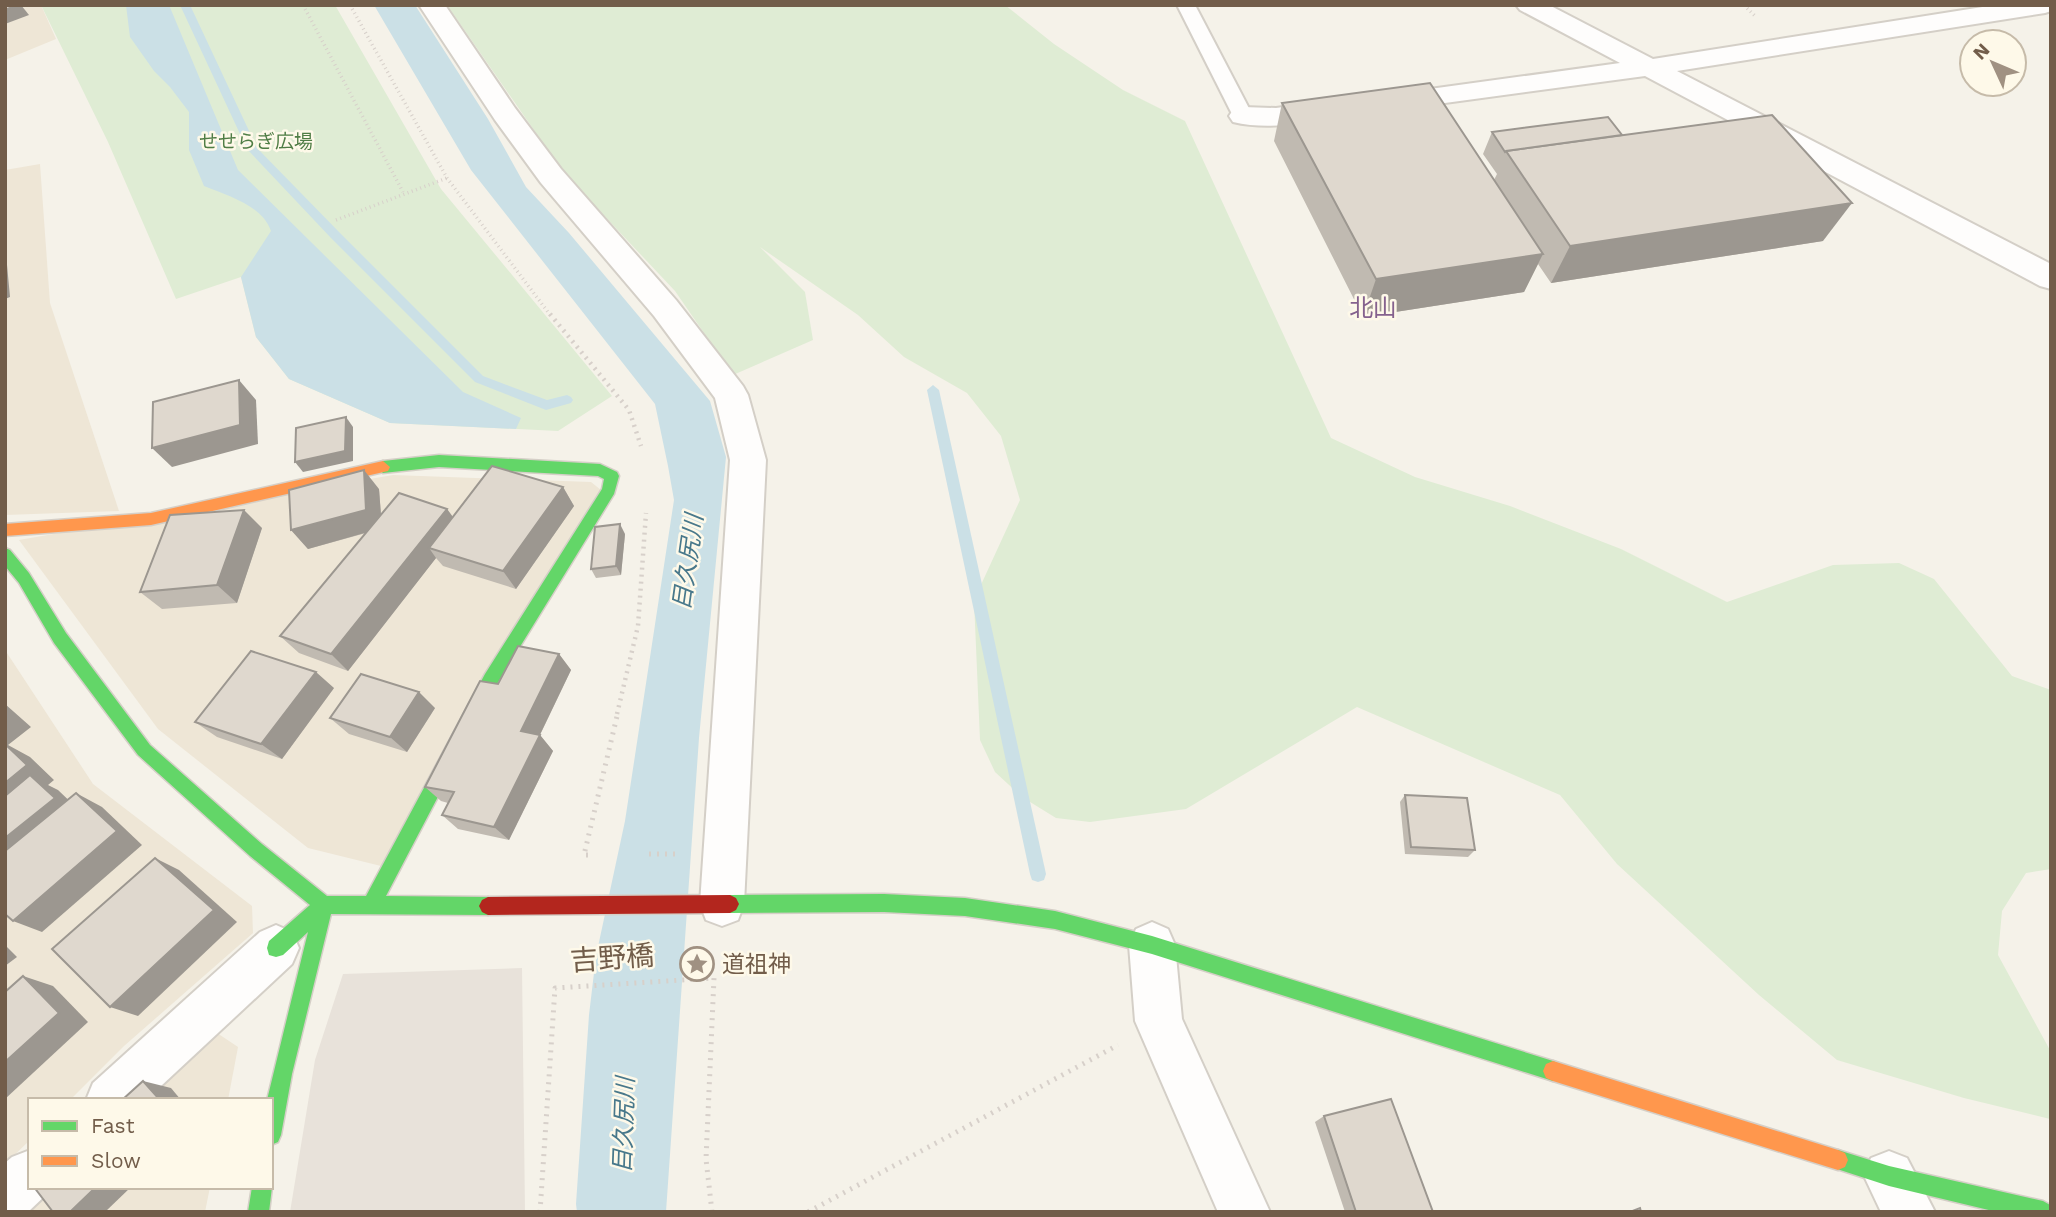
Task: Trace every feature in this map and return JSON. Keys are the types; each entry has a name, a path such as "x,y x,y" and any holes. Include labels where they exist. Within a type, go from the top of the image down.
{"street":[{"path":"432,5 505,114 551,176 665,309 730,395 748,460 722,904"},
{"path":"1529,5 2051,278"},
{"path":"1243,117 1276,117 1647,68 2045,5"},
{"path":"5,530 151,519 384,467 439,461 600,470 612,476 609,490 491,679 371,906"},
{"path":"5,554 24,578 60,638 144,750 256,850 324,905"},
{"name":"吉野橋","path":"324,905 884,903 965,907 1055,920 1152,945 1899,1194 2043,1212"},
{"path":"112,1098 324,905"},
{"path":"273,1124 282,1074 324,905"},
{"path":"1152,945 1159,1021 1244,1212"},
{"path":"5,1198 28,1177"},
{"path":"258,1212 262,1189"}],"lane":[{"path":"1186,5 1243,117"}],"path":[{"path":"303,5 403,192"},
{"path":"350,5 447,178 528,287 629,410 642,448"},
{"path":"336,220 403,192 447,178"},
{"path":"584,855 638,626 646,507"},
{"name":"吉野橋","path":"540,1212 555,988 714,978 706,1159 712,1212"},
{"path":"808,1212 1159,1021"}],"shaded area":[{"path":"5,5 41,5 56,39 5,60"},
{"path":"40,164 50,303 119,511 5,515 5,170"},
{"path":"393,475 591,482 601,490 381,866 308,848 158,729 19,540"},
{"path":"5,650 93,784 252,906 253,933 124,1046 72,1098 28,1098 28,1142 5,1164"},
{"path":"522,968 525,1212 290,1212 315,1060 343,974"},
{"path":"214,1031 238,1047 228,1098 145,1098"},
{"path":"49,1189 210,1189 205,1212 26,1212"}],"green space":[{"name":"せせらぎ広場","path":"41,5 335,5 441,189 612,396 558,431 390,423 289,379 256,337 241,277 176,299 108,142"},
{"path":"447,5 1005,5 1054,44 1123,90 1185,121 1331,438 1415,477 1510,506 1621,549 1727,602 1833,565 1899,563 1934,579 2012,676 2051,690 2051,869 2026,873 2002,911 1998,955 2051,1052 2050,1119 1964,1098 1837,1060 1759,995 1617,864 1560,795 1357,707 1186,809 1090,822 1056,818 1022,797 995,772 980,740 974,600 1020,500 1001,436 967,393 904,357 858,315 760,247 805,292 813,340 733,375 675,291 563,172"}],"water":[{"path":"126,5 169,5 238,170 463,392 521,418 516,429 390,423 289,379 256,337 241,277 271,231 267,222 252,208 204,186 189,150 189,112 154,71 130,37"},
{"name":"目久尻川","path":"374,5 415,5 488,119 526,187 569,233 710,401 726,457 699,738 666,1212 577,1212 576,1204 589,1015 596,956 625,821 674,500 655,404 471,170"}],"building":[{"path":"1430,83 1543,254 1376,279 1282,103"},
{"path":"1772,115 1852,203 1570,246 1506,151"},
{"path":"1608,117 1622,135 1505,152 1492,132"},
{"path":"239,380 240,425 152,448 153,402"},
{"path":"346,417 345,451 295,462 296,428"},
{"path":"492,466 563,487 503,571 429,548"},
{"path":"364,470 366,510 291,530 289,490"},
{"path":"399,493 447,509 331,654 280,636"},
{"path":"244,510 217,585 140,592 170,515"},
{"path":"620,524 616,566 591,569 595,527"},
{"path":"518,646 559,654 521,731 540,735 494,827 442,815 454,792 425,787 480,681 498,684"},
{"path":"251,651 316,672 261,744 195,722"},
{"path":"361,674 419,692 390,737 330,718"},
{"path":"5,744 27,765 5,783"},
{"path":"30,775 55,798 5,838 5,796"},
{"path":"76,793 117,831 13,921 5,914 5,851"},
{"path":"1405,795 1467,798 1475,850 1411,847"},
{"path":"155,858 214,910 110,1007 52,949"},
{"path":"23,976 59,1013 5,1062 5,992"},
{"path":"143,1081 158,1098 124,1098"},
{"path":"1391,1099 1433,1212 1356,1212 1324,1116"},
{"path":"36,1189 94,1189 70,1212 53,1212"}],"waterway":[{"path":"185,5 252,149 335,235 479,379 546,405 567,400"},
{"path":"933,390 1038,874"}],"traffic: fast":[{"path":"371,906 491,679 609,490 612,476 600,470 439,461 383,467"},
{"path":"5,554 24,578 60,638 144,750 256,850 324,905 488,906"},
{"path":"730,904 884,903 965,907 1055,920 1152,945 1553,1071"},
{"path":"276,948 324,905"},
{"path":"273,1124 282,1074 324,905"},
{"path":"1838,1160 1889,1176 2043,1212"},
{"path":"258,1212 262,1189"}],"traffic: slow":[{"path":"5,530 151,519 383,467"},
{"path":"1553,1071 1838,1160"}],"traffic: jam":[{"path":"488,906 730,904"}],"place":[{"name":"道祖神","path":"697,964"}],"district":[{"name":"北山","path":"1373,308"}]}
